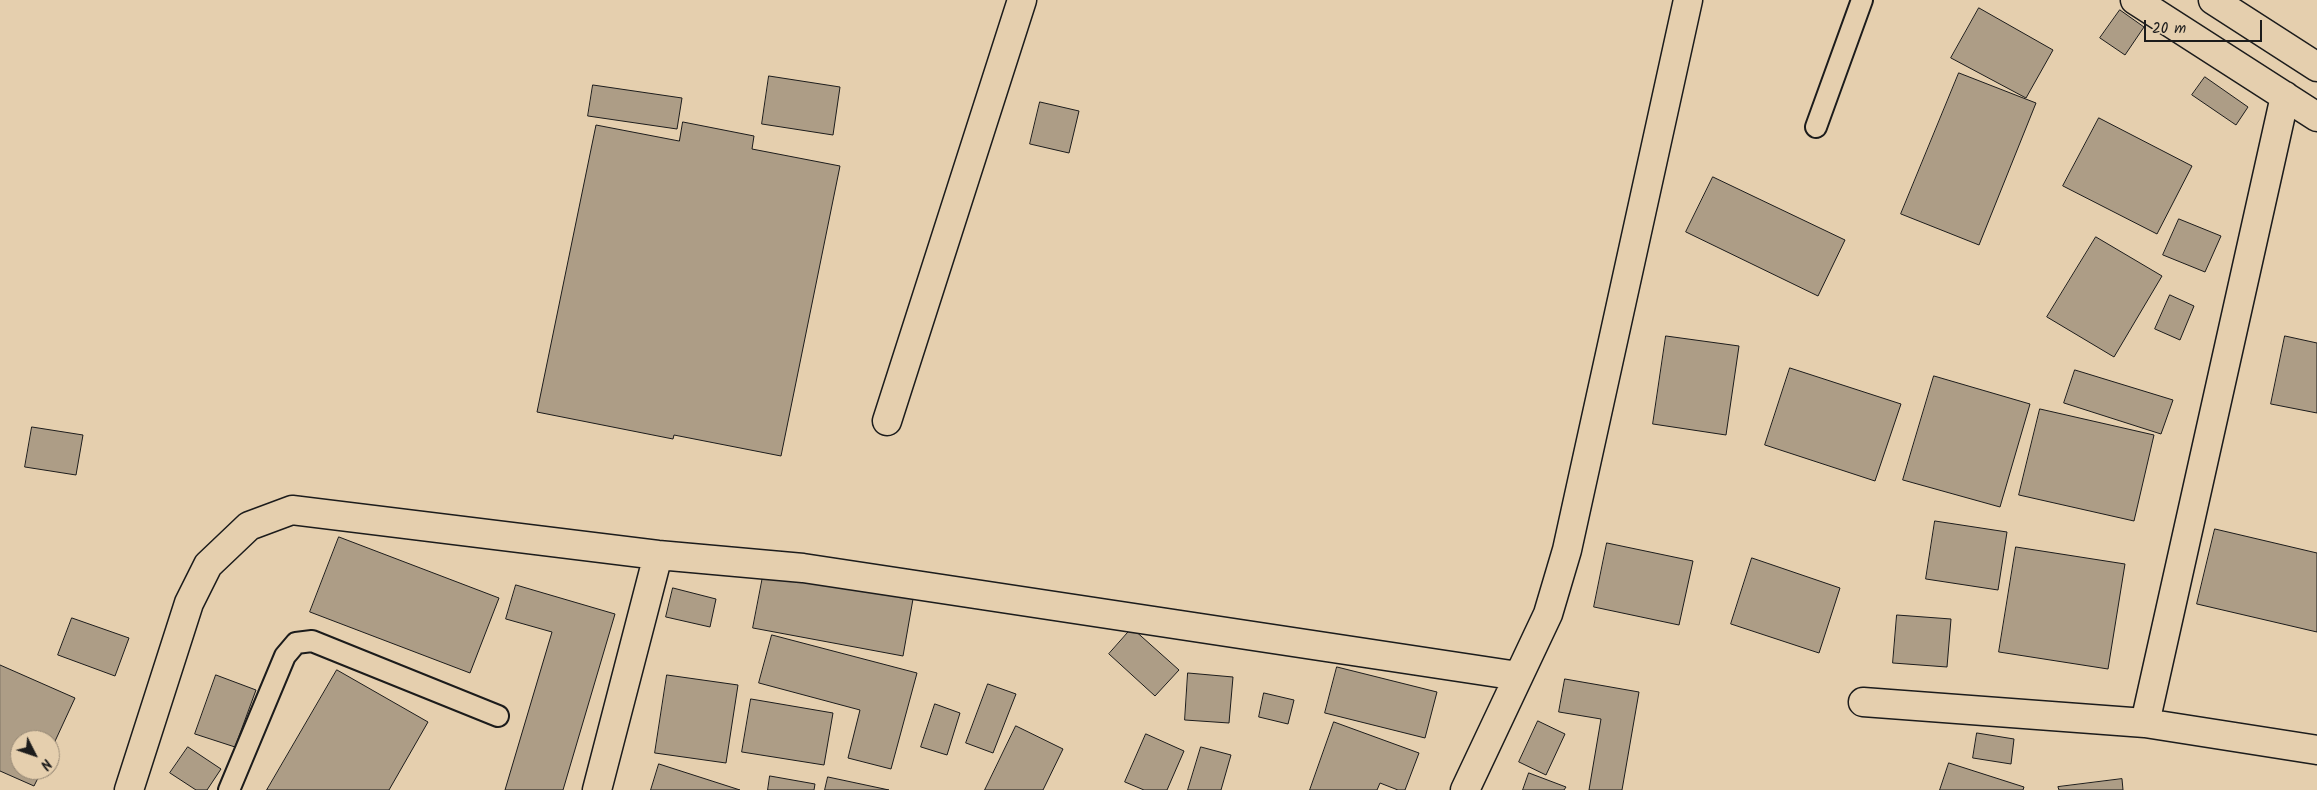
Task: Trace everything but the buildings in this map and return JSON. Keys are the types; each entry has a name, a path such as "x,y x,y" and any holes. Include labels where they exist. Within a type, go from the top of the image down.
{"street":[{"path":"887,420 1022,0"},
{"path":"1465,790 1548,614 1567,550 1688,0"},
{"path":"2135,0 2317,117"},
{"path":"2213,0 2317,67"},
{"path":"2145,723 2285,96"},
{"path":"129,790 189,603 208,565 249,526 292,510 658,555 802,568 1518,676"},
{"path":"597,790 658,555"},
{"path":"1863,702 2145,723 2317,750"}],"lane":[{"path":"1816,127 1862,0"},
{"path":"229,790 285,656 296,643 312,641 498,716"}]}
